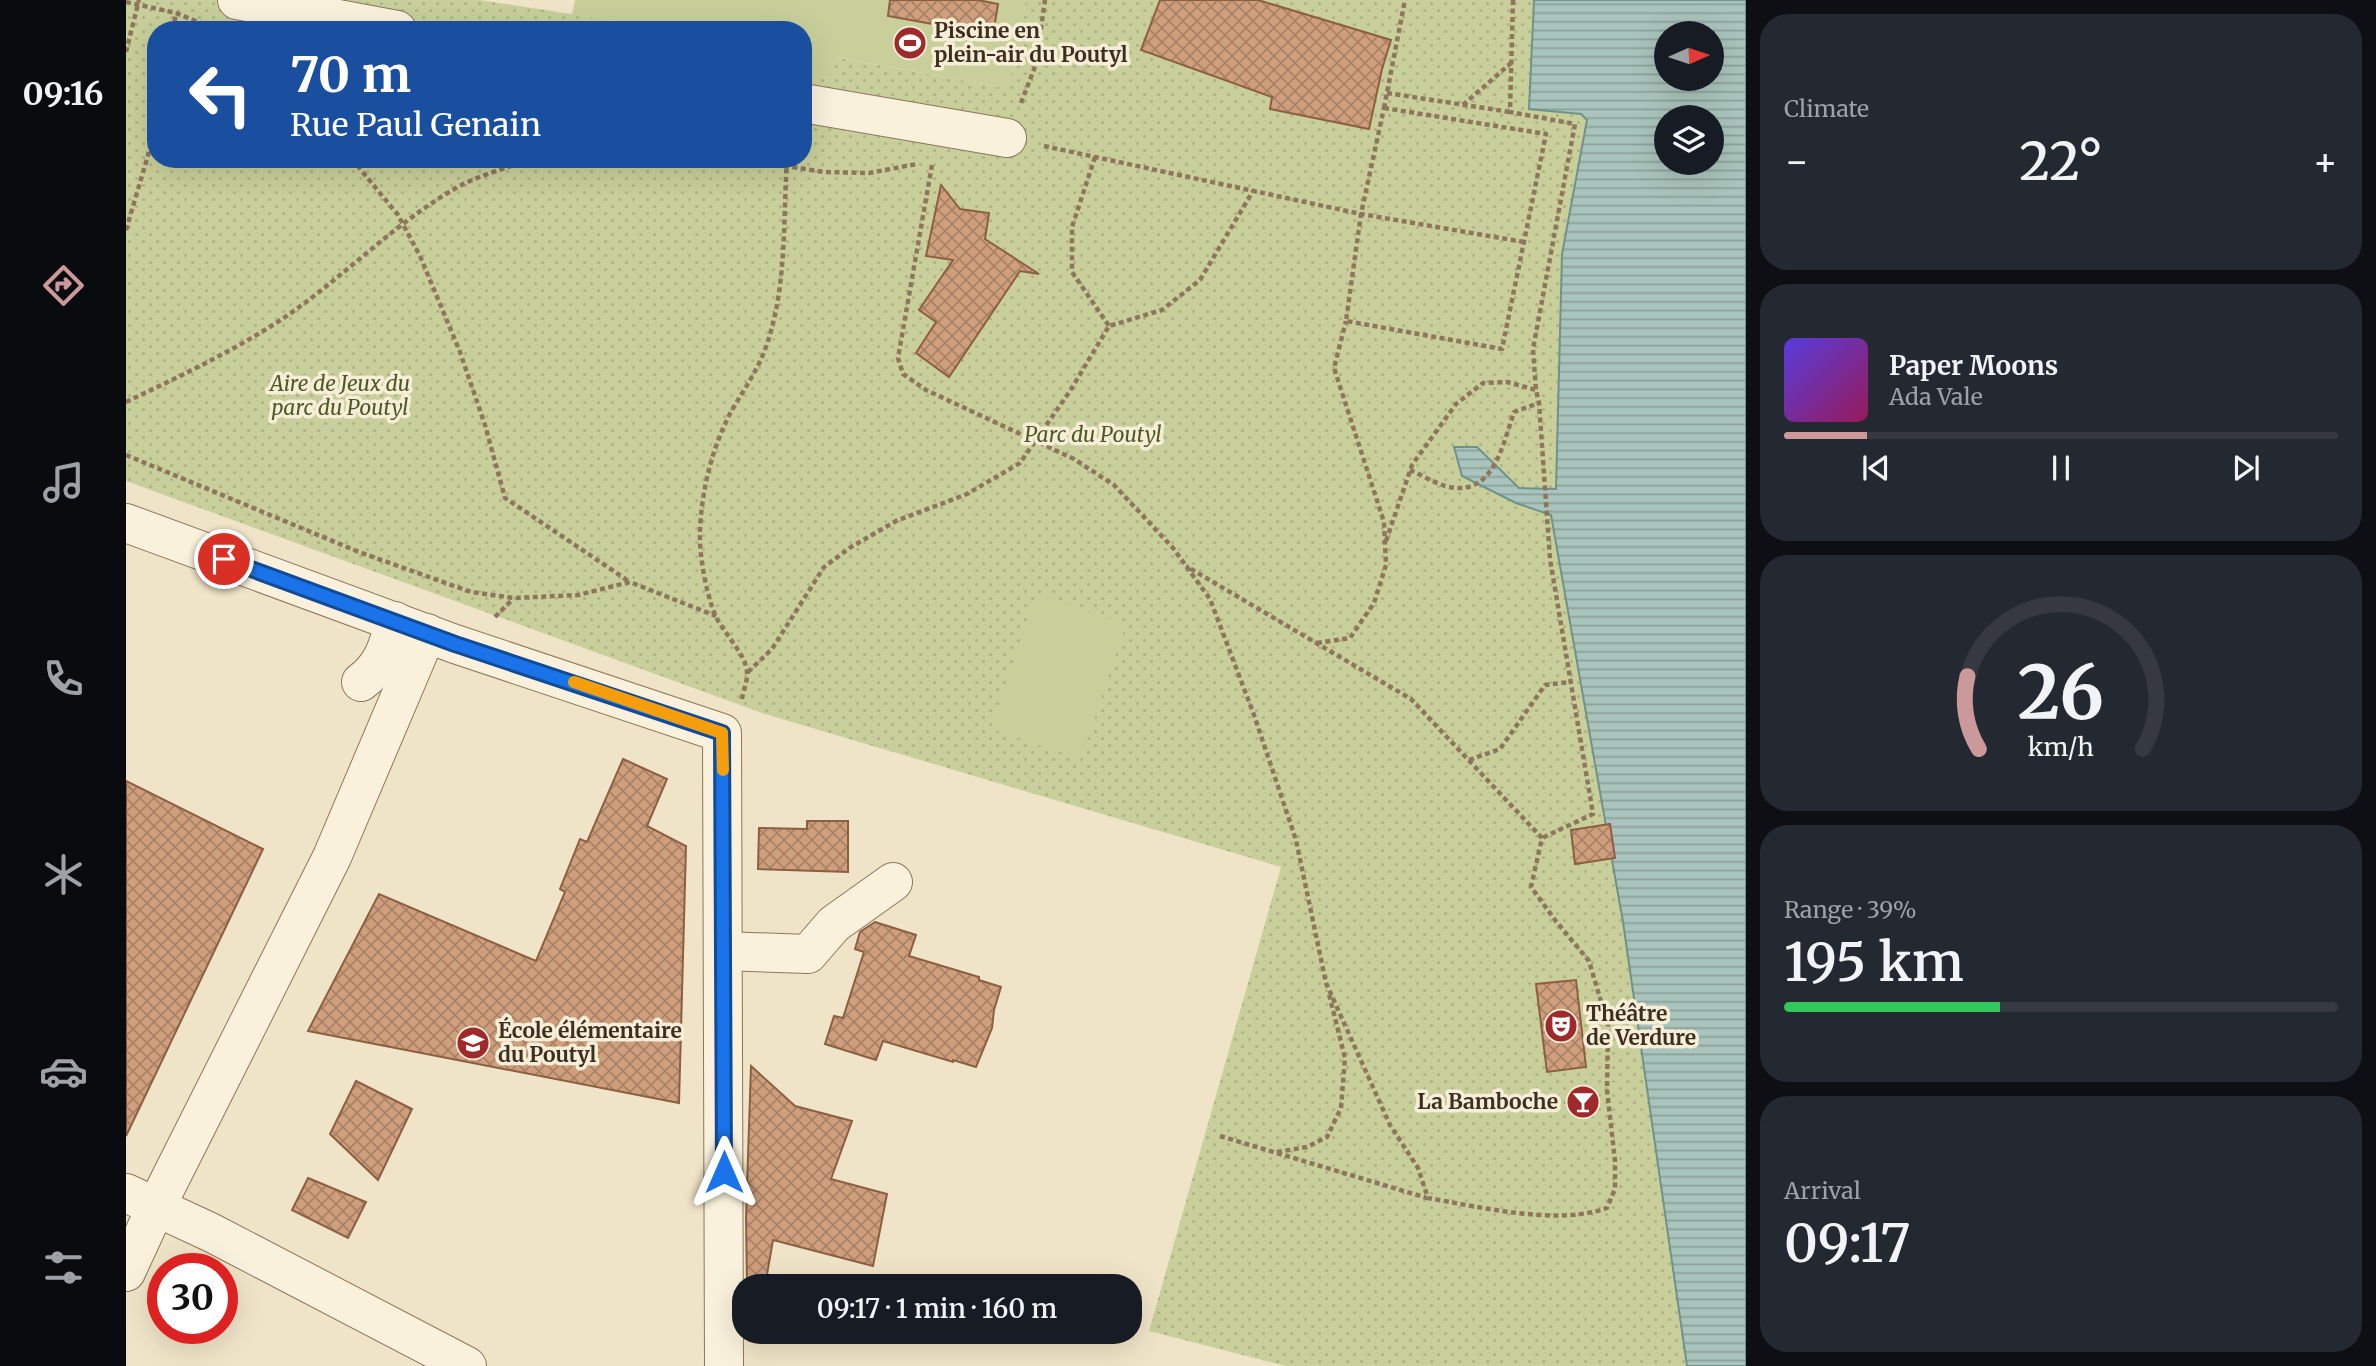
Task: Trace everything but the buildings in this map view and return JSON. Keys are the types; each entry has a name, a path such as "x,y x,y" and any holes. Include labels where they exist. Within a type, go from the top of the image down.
{"street":[{"path":"237,0 349,21"},
{"path":"812,105 1007,138"},
{"path":"126,523 411,627 722,733 724,1366"},
{"path":"361,682 374,671 411,627"},
{"path":"126,1272 141,1200 332,857 411,627"},
{"path":"723,951 808,954 835,924 893,882"},
{"path":"141,1200 212,1233 467,1366"}],"path":[{"path":"1317,643 1350,638 1374,603 1386,565 1384,522 1334,368 1346,321 1361,214 1405,0"},
{"path":"1510,112 1513,0"},
{"path":"126,2 138,2 195,21"},
{"path":"126,52 138,2"},
{"path":"175,21 176,13"},
{"path":"1463,105 1512,62"},
{"path":"1387,93 1575,124 1533,349 1550,559 1592,814 1542,838"},
{"path":"1346,321 1502,349 1546,134 1384,108"},
{"path":"1007,138 1361,214 1524,242"},
{"path":"1095,157 1072,227 1072,272 1109,326"},
{"path":"126,230 147,159"},
{"path":"933,161 898,358 903,374 926,390 1074,459 1114,485 1186,566 1210,599 1254,715 1296,840 1345,1058 1342,1108 1327,1137 1307,1147 1275,1152"},
{"path":"359,168 398,215 420,256 460,352 485,425 505,498 630,582 716,616"},
{"path":"126,402 269,328 342,275 403,224 458,187 508,168"},
{"path":"748,672 716,616 706,581 700,535 705,491 717,444 731,412 755,372 774,321 781,279 787,168"},
{"path":"722,733 740,709 748,672 772,649 824,567 851,547 896,521 967,494 1020,463 1070,391 1109,326 1161,310 1200,280 1253,191"},
{"path":"1385,545 1410,470 1456,404 1483,383 1507,382 1536,390"},
{"path":"1410,470 1446,486 1475,487 1489,477 1514,412 1539,403"},
{"path":"126,455 359,552 471,592 514,598 578,595 630,582"},
{"path":"1186,566 1411,699 1542,838"},
{"path":"1469,760 1500,749 1545,685 1570,682"},
{"path":"1220,1136 1428,1198 1562,1216 1591,1214 1607,1208 1615,1189 1615,1161 1607,1090 1608,1026 1589,961 1531,887 1542,838"},
{"path":"1326,983 1390,1125 1418,1168 1428,1198"}],"green space":[{"name":"Parc du Poutyl","path":"126,0 480,0 616,21 147,21 147,168 812,168 812,75 829,78 834,57 1000,87 1012,73 1026,0 1534,0 1529,109 1581,114 1587,120 1562,254 1563,382 1556,489 1519,488 1477,448 1454,448 1516,503 1551,514 1623,922 1687,1366 1286,1366 1149,1331 1281,867 765,714 126,481"},
{"name":"Piscine en plein-air du Poutyl","path":"575,0 1026,0 1012,73 1008,81 1000,87 835,57 829,78 812,75 812,21 613,21 572,15"},
{"path":"1036,594 1126,624 1081,759 991,729"}],"water":[{"path":"1534,0 1746,0 1746,1366 1687,1366 1623,922 1551,515 1516,503 1462,476 1454,447 1477,447 1519,488 1556,489 1562,254 1587,120 1581,114 1529,109"}],"slow traffic":[{"path":"574,682 722,733 723,770"}],"place":[{"name":"Piscine en plein-air du Poutyl","path":"910,43"},
{"name":"Théâtre de Verdure","path":"1561,1026"},
{"name":"École élémentaire du Poutyl","path":"473,1043"},
{"name":"La Bamboche","path":"1583,1102"}],"route":[{"path":"224,559 455,644 722,733 724,1172"}],"park label":[{"name":"Aire de Jeux du parc du Poutyl","path":"340,396"}]}
